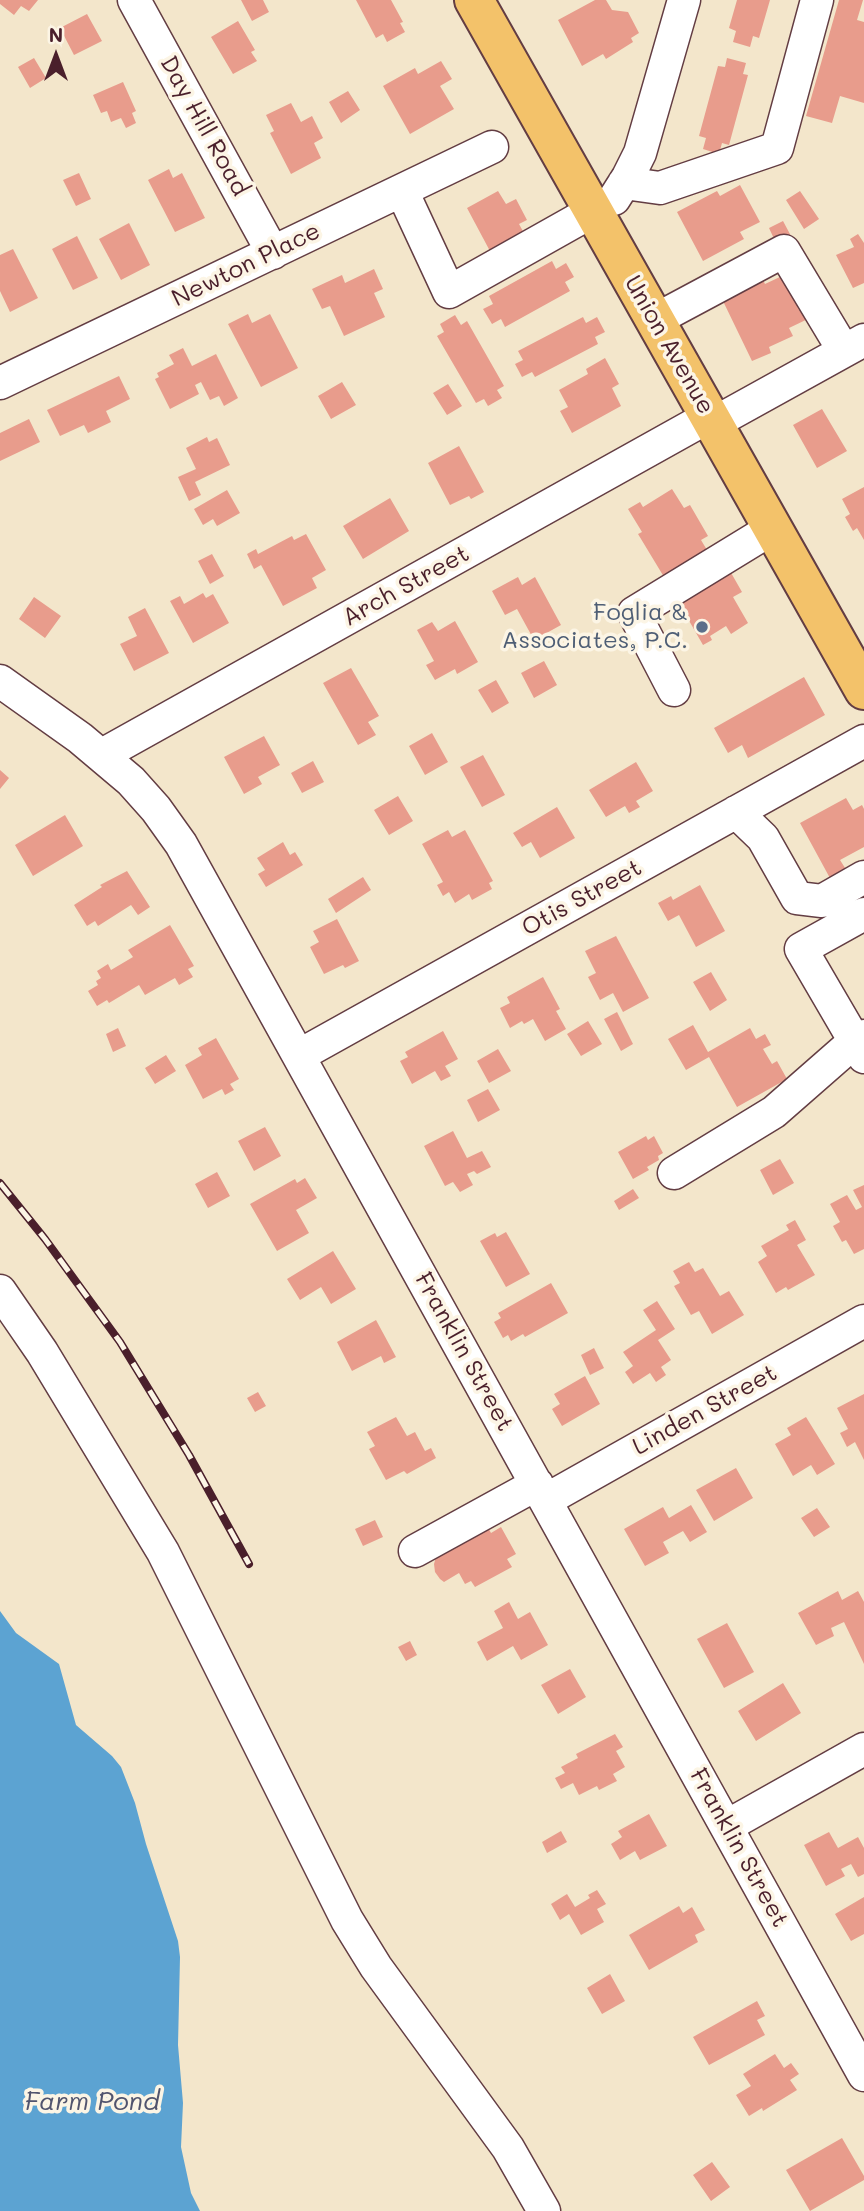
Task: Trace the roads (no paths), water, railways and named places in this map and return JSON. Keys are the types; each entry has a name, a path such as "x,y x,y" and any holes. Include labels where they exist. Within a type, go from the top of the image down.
{"main road":[{"name":"Union Avenue","path":"474,0 864,690"}],"street":[{"name":"Day Hill Road","path":"134,0 273,253"},
{"path":"402,191 449,292 595,215 624,183 640,153 684,0"},
{"path":"624,183 660,188 777,148 817,0"},
{"name":"Newton Place","path":"0,383 492,147"},
{"path":"655,320 783,251 854,345"},
{"name":"Arch Street","path":"102,755 712,420 854,345"},
{"path":"674,690 634,613 773,528"},
{"name":"Franklin Street","path":"0,681 102,755 131,781 156,809 181,844 864,2073"},
{"name":"Otis Street","path":"300,1055 864,741"},
{"path":"736,812 764,838 797,898 822,901 864,877"},
{"path":"674,1173 774,1112 861,1045 801,949 864,914"},
{"path":"0,1291 42,1352 163,1552 346,1920 376,1967 508,2148 544,2211"},
{"name":"Linden Street","path":"415,1551 542,1492 864,1321"},
{"path":"727,1826 864,1749"}],"water":[{"name":"Farm Pond","path":"0,1611 16,1633 59,1664 76,1725 121,1767 135,1803 178,1941 178,2045 183,2103 181,2147 191,2193 200,2211 0,2211"}],"railway":[{"path":"0,1183 45,1239 120,1342 189,1455 249,1564"}],"place":[{"name":"Foglia & Associates, P.C.","path":"702,627"}]}
